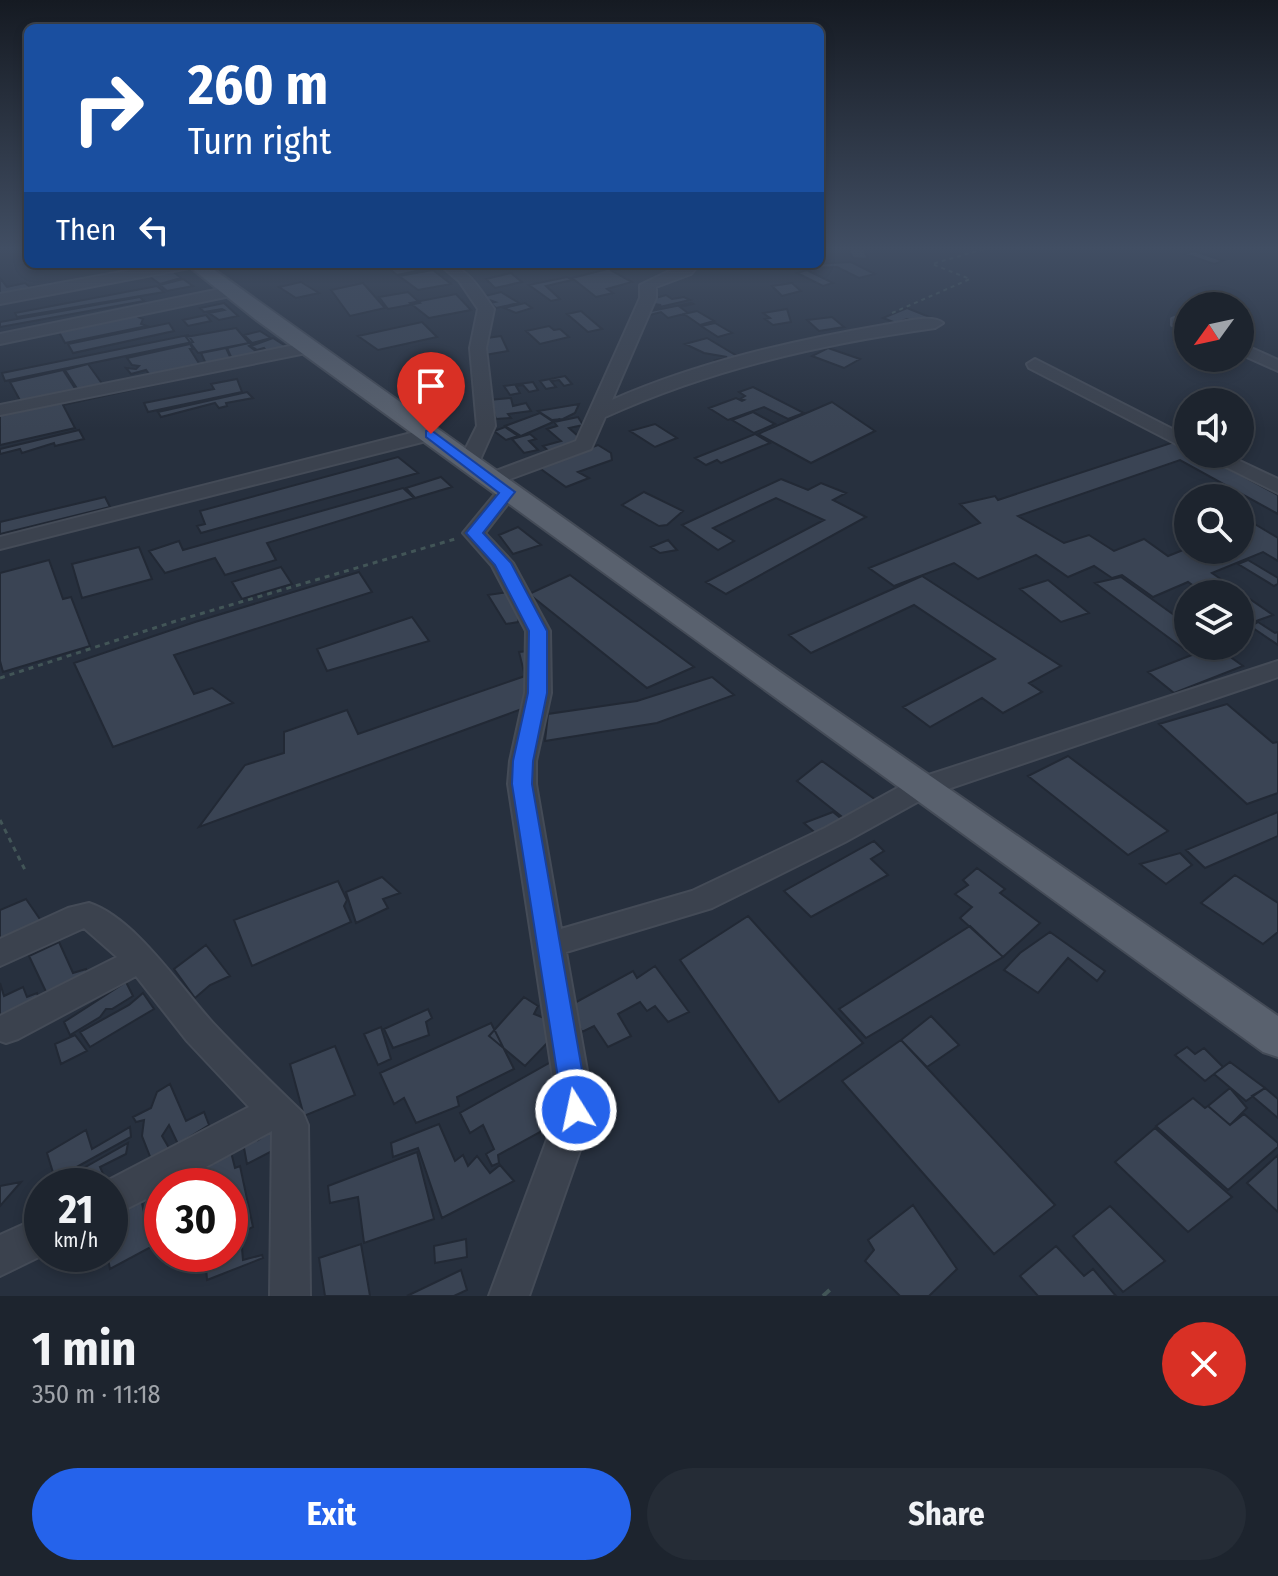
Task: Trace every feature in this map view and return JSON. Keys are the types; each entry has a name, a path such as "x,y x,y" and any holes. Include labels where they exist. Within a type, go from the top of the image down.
{"main road":[{"path":"252,308 920,788 1278,1039"}],"street":[{"path":"0,339 149,308"},
{"path":"486,308 478,348 489,478 474,533 502,563 538,631 538,693 523,761 522,784 576,1110 509,1296"},
{"path":"489,478 584,445 643,308"},
{"path":"597,414 638,394 753,356 867,332 935,323"},
{"path":"0,410 305,348"},
{"path":"1254,354 1276,363"},
{"path":"1035,364 1174,437"},
{"path":"0,543 431,434"},
{"path":"1239,468 1278,487"},
{"path":"548,945 701,900 835,835 920,788 1278,669"},
{"path":"0,953 89,915 141,959 199,1031 290,1125 290,1296"},
{"path":"6,1029 141,959"},
{"path":"128,1189 276,1111"},
{"path":"0,1256 24,1244"}],"path":[{"path":"867,332 870,323 903,308"},
{"path":"0,678 176,621 474,533"},
{"path":"0,820 26,872"},
{"path":"823,1296 834,1286"}],"building":[{"path":"39,308 67,308 17,317 15,313"},
{"path":"76,308 103,308 0,327 0,322"},
{"path":"200,308 230,308 238,316 219,320 209,313 224,310 204,312"},
{"path":"345,308 383,308 350,316"},
{"path":"417,308 471,310 429,318"},
{"path":"505,308 530,308 516,313"},
{"path":"682,308 688,313 668,318 661,312 650,315 646,312"},
{"path":"908,308 932,318 907,319 896,323 883,318"},
{"path":"787,309 791,322 773,325 763,313"},
{"path":"581,311 602,329 588,332 567,314"},
{"path":"697,311 714,321 700,325 684,314"},
{"path":"137,313 143,319 141,324 147,326 65,343 59,332 60,328"},
{"path":"206,315 211,321 188,326 183,320"},
{"path":"832,317 844,327 819,331 807,320"},
{"path":"422,322 437,337 378,350 358,336"},
{"path":"169,323 174,331 73,353 68,344"},
{"path":"715,323 732,333 718,337 701,326"},
{"path":"549,326 554,330 560,329 569,337 540,344 526,331"},
{"path":"236,328 249,343 198,353 186,337"},
{"path":"260,331 271,338 252,343 244,335"},
{"path":"188,335 193,342 5,381 2,373"},
{"path":"501,336 508,351 485,355 487,338"},
{"path":"273,338 287,347 267,352 264,348 257,350 251,346"},
{"path":"707,338 737,356 719,361 716,360 727,357 704,353 685,344"},
{"path":"255,343 249,346 257,352 263,350 265,353 232,359 227,348"},
{"path":"190,344 200,365 150,375 146,370 131,374 126,368 136,369 139,366 132,365 127,358"},
{"path":"226,348 231,359 206,364 201,353"},
{"path":"828,348 860,359 844,368 812,356"},
{"path":"88,364 103,385 78,390 65,370"},
{"path":"63,370 76,390 22,404 10,382"},
{"path":"176,372 181,379 63,405 75,428 0,445 0,410"},
{"path":"565,376 572,384 564,386 559,380 551,381 556,387 546,389 540,381"},
{"path":"237,379 242,392 148,412 144,403 214,389 211,384"},
{"path":"533,382 538,390 529,392 523,385 516,386 520,393 510,395 504,386"},
{"path":"753,387 804,413 788,419 764,407 728,420 709,408 736,398 742,401 740,399 745,396 739,392"},
{"path":"247,392 253,398 226,403 227,406 219,408 215,403 161,417 158,412"},
{"path":"511,398 513,406 526,403 531,411 496,419 489,400"},
{"path":"832,402 875,431 811,463 758,434"},
{"path":"579,404 575,413 563,419 552,420 538,411"},
{"path":"753,412 775,424 754,433 732,420"},
{"path":"540,413 552,421 560,419 521,436 505,426"},
{"path":"578,417 583,425 569,428 579,437 573,445 553,455 543,446 561,441 547,429 557,426 554,422"},
{"path":"655,424 677,438 655,447 630,431"},
{"path":"505,427 518,436 506,440 494,431"},
{"path":"79,430 84,439 55,446 54,443 22,453 20,449 0,454 0,449"},
{"path":"530,434 536,439 529,441 538,450 524,453 512,439"},
{"path":"755,434 770,443 721,463 717,460 706,465 695,458"},
{"path":"1174,442 1174,462 1018,516 1064,543 1089,535 1114,551 1144,539 1168,556 1174,554 1174,564 1234,564 1212,573 1222,580 1174,580 1174,588 1153,597 1122,575 1112,578 1094,566 1068,577 1036,555 978,579 954,563 894,586 869,568 980,523 960,504 995,496 998,500"},
{"path":"598,445 611,453 612,460 578,472 589,478 566,487 538,467"},
{"path":"398,457 418,473 201,533 197,526 205,524 200,511"},
{"path":"1195,468 1228,468 1278,495 1278,514 1254,501 1254,484 1224,484"},
{"path":"441,477 452,487 415,498 406,488"},
{"path":"781,479 808,490 821,483 846,493 833,500 866,517 726,594 706,582 824,520 776,498 713,528 734,541 718,550 682,525"},
{"path":"403,488 414,498 267,543 276,560 225,575 215,558 165,573 149,551 179,541 183,550"},
{"path":"644,492 683,511 667,525 659,526 622,505"},
{"path":"105,497 110,507 0,534 0,522"},
{"path":"1254,524 1278,538 1278,561 1263,552 1254,556"},
{"path":"518,527 541,545 513,554 499,535"},
{"path":"668,540 677,550 660,553 651,547"},
{"path":"139,547 152,579 82,598 72,564"},
{"path":"49,560 63,599 71,597 90,646 3,672 0,661 0,573"},
{"path":"1238,564 1254,564 1278,578 1278,584 1274,586"},
{"path":"281,567 292,584 242,599 232,582"},
{"path":"359,572 372,592 174,655 194,694 212,688 233,703 113,747 74,663"},
{"path":"570,575 694,667 647,688 529,594"},
{"path":"922,576 1061,666 1029,683 1042,692 1003,713 982,698 930,727 903,707 995,659 914,605 811,653 789,635"},
{"path":"1121,577 1174,615 1174,642 1095,583"},
{"path":"1048,580 1089,613 1061,622 1020,589"},
{"path":"508,592 520,614 518,622 506,624 488,595"},
{"path":"1254,602 1273,615 1254,622"},
{"path":"412,617 429,641 327,671 317,649"},
{"path":"1258,622 1278,632 1278,645 1254,629 1254,624"},
{"path":"549,649 530,706 199,827 245,765 284,753 284,732 347,710 358,734 525,676 519,652"},
{"path":"1179,660 1235,660 1243,666 1174,693 1148,672"},
{"path":"712,677 734,695 657,723 545,741 548,714 637,701"},
{"path":"1227,704 1273,743 1278,742 1278,793 1247,804 1159,724"},
{"path":"1068,756 1168,831 1128,855 1028,776"},
{"path":"822,761 884,806 851,824 797,781"},
{"path":"833,812 849,825 821,838 804,823"},
{"path":"1278,812 1278,836 1205,868 1186,850"},
{"path":"874,841 884,851 871,859 888,875 811,917 784,891"},
{"path":"1180,853 1192,865 1166,884 1140,864"},
{"path":"977,868 1005,889 1000,893 1040,923 1003,957 960,918 972,907 955,894 968,885 963,880"},
{"path":"1235,875 1278,903 1278,932 1263,944 1201,903"},
{"path":"382,877 400,893 383,899 388,908 356,923 346,892"},
{"path":"338,881 347,900 344,906 351,922 252,966 234,920"},
{"path":"26,899 46,928 0,948 0,910"},
{"path":"748,916 863,1043 779,1102 680,960"},
{"path":"970,926 1003,957 866,1038 839,1009"},
{"path":"1050,932 1105,971 1097,981 1068,958 1038,993 1004,970 1020,953"},
{"path":"59,942 73,973 86,969 88,977 49,998 29,956"},
{"path":"206,945 230,976 210,985 195,998 174,969"},
{"path":"655,966 689,1012 668,1022 655,1006 647,1011 640,1002 618,1014 631,1036 608,1047 594,1026 582,1032 569,1006 633,971 637,978"},
{"path":"126,982 133,996 112,1009 106,1009 100,1017 70,1035 64,1022"},
{"path":"0,983 4,996 23,987 27,997 37,993 41,1005 0,1022"},
{"path":"143,993 154,1009 90,1047 80,1032 129,1005"},
{"path":"524,997 538,1006 534,1014 549,1020 551,1039 525,1066 489,1036"},
{"path":"428,1009 432,1018 426,1022 429,1035 393,1048 384,1029"},
{"path":"931,1016 959,1045 927,1067 901,1040"},
{"path":"491,1023 514,1069 457,1097 459,1106 416,1123 404,1098 394,1104 380,1073"},
{"path":"381,1027 391,1059 378,1065 364,1034"},
{"path":"75,1035 87,1051 61,1064 55,1044"},
{"path":"901,1040 1055,1205 994,1254 842,1081"},
{"path":"335,1046 355,1095 304,1116 290,1064"},
{"path":"1187,1047 1195,1054 1204,1048 1223,1067 1205,1081 1175,1055"},
{"path":"551,1062 571,1115 498,1155 499,1163 492,1166 486,1154 494,1149 483,1125 470,1133 460,1113"},
{"path":"1230,1062 1265,1088 1246,1101 1214,1074"},
{"path":"170,1084 186,1121 204,1112 209,1125 178,1144 169,1125 162,1136 169,1148 151,1159 142,1136 144,1120 136,1122 133,1117 151,1108 157,1092"},
{"path":"1230,1088 1247,1108 1230,1125 1208,1106"},
{"path":"1265,1088 1278,1099 1278,1118 1252,1096"},
{"path":"1193,1098 1230,1125 1244,1114 1278,1143 1278,1147 1228,1190 1156,1126"},
{"path":"439,1124 455,1161 463,1155 468,1166 477,1156 490,1173 500,1165 514,1181 442,1218 418,1148 393,1157 391,1143"},
{"path":"130,1127 131,1137 75,1168 52,1168 47,1153 86,1130 92,1149"},
{"path":"1155,1128 1232,1197 1188,1232 1115,1162"},
{"path":"272,1130 276,1149 247,1164 242,1137 254,1132 258,1140"},
{"path":"128,1143 126,1154 100,1168 84,1168"},
{"path":"229,1144 235,1168 191,1168 190,1164"},
{"path":"417,1152 434,1219 364,1243 358,1197 330,1203 328,1186"},
{"path":"1278,1155 1278,1212 1247,1183"},
{"path":"21,1182 0,1206 0,1186"},
{"path":"137,1192 142,1203 144,1251 128,1259 128,1197"},
{"path":"248,1204 253,1227 248,1229"},
{"path":"913,1205 957,1269 929,1296 900,1296 865,1261 874,1250 868,1240"},
{"path":"1110,1206 1165,1261 1123,1292 1073,1236"},
{"path":"466,1239 467,1257 435,1263 434,1246"},
{"path":"361,1244 370,1296 325,1296 319,1258"},
{"path":"1056,1246 1084,1276 1093,1269 1116,1296 1038,1296 1020,1276"},
{"path":"262,1255 263,1258 248,1264 248,1259"},
{"path":"461,1270 467,1290 454,1296 407,1296"},
{"path":"206,1272 227,1272 207,1280"}],"route":[{"path":"431,434 507,492 474,533 502,563 538,631 538,693 523,761 522,784 576,1110"}]}
